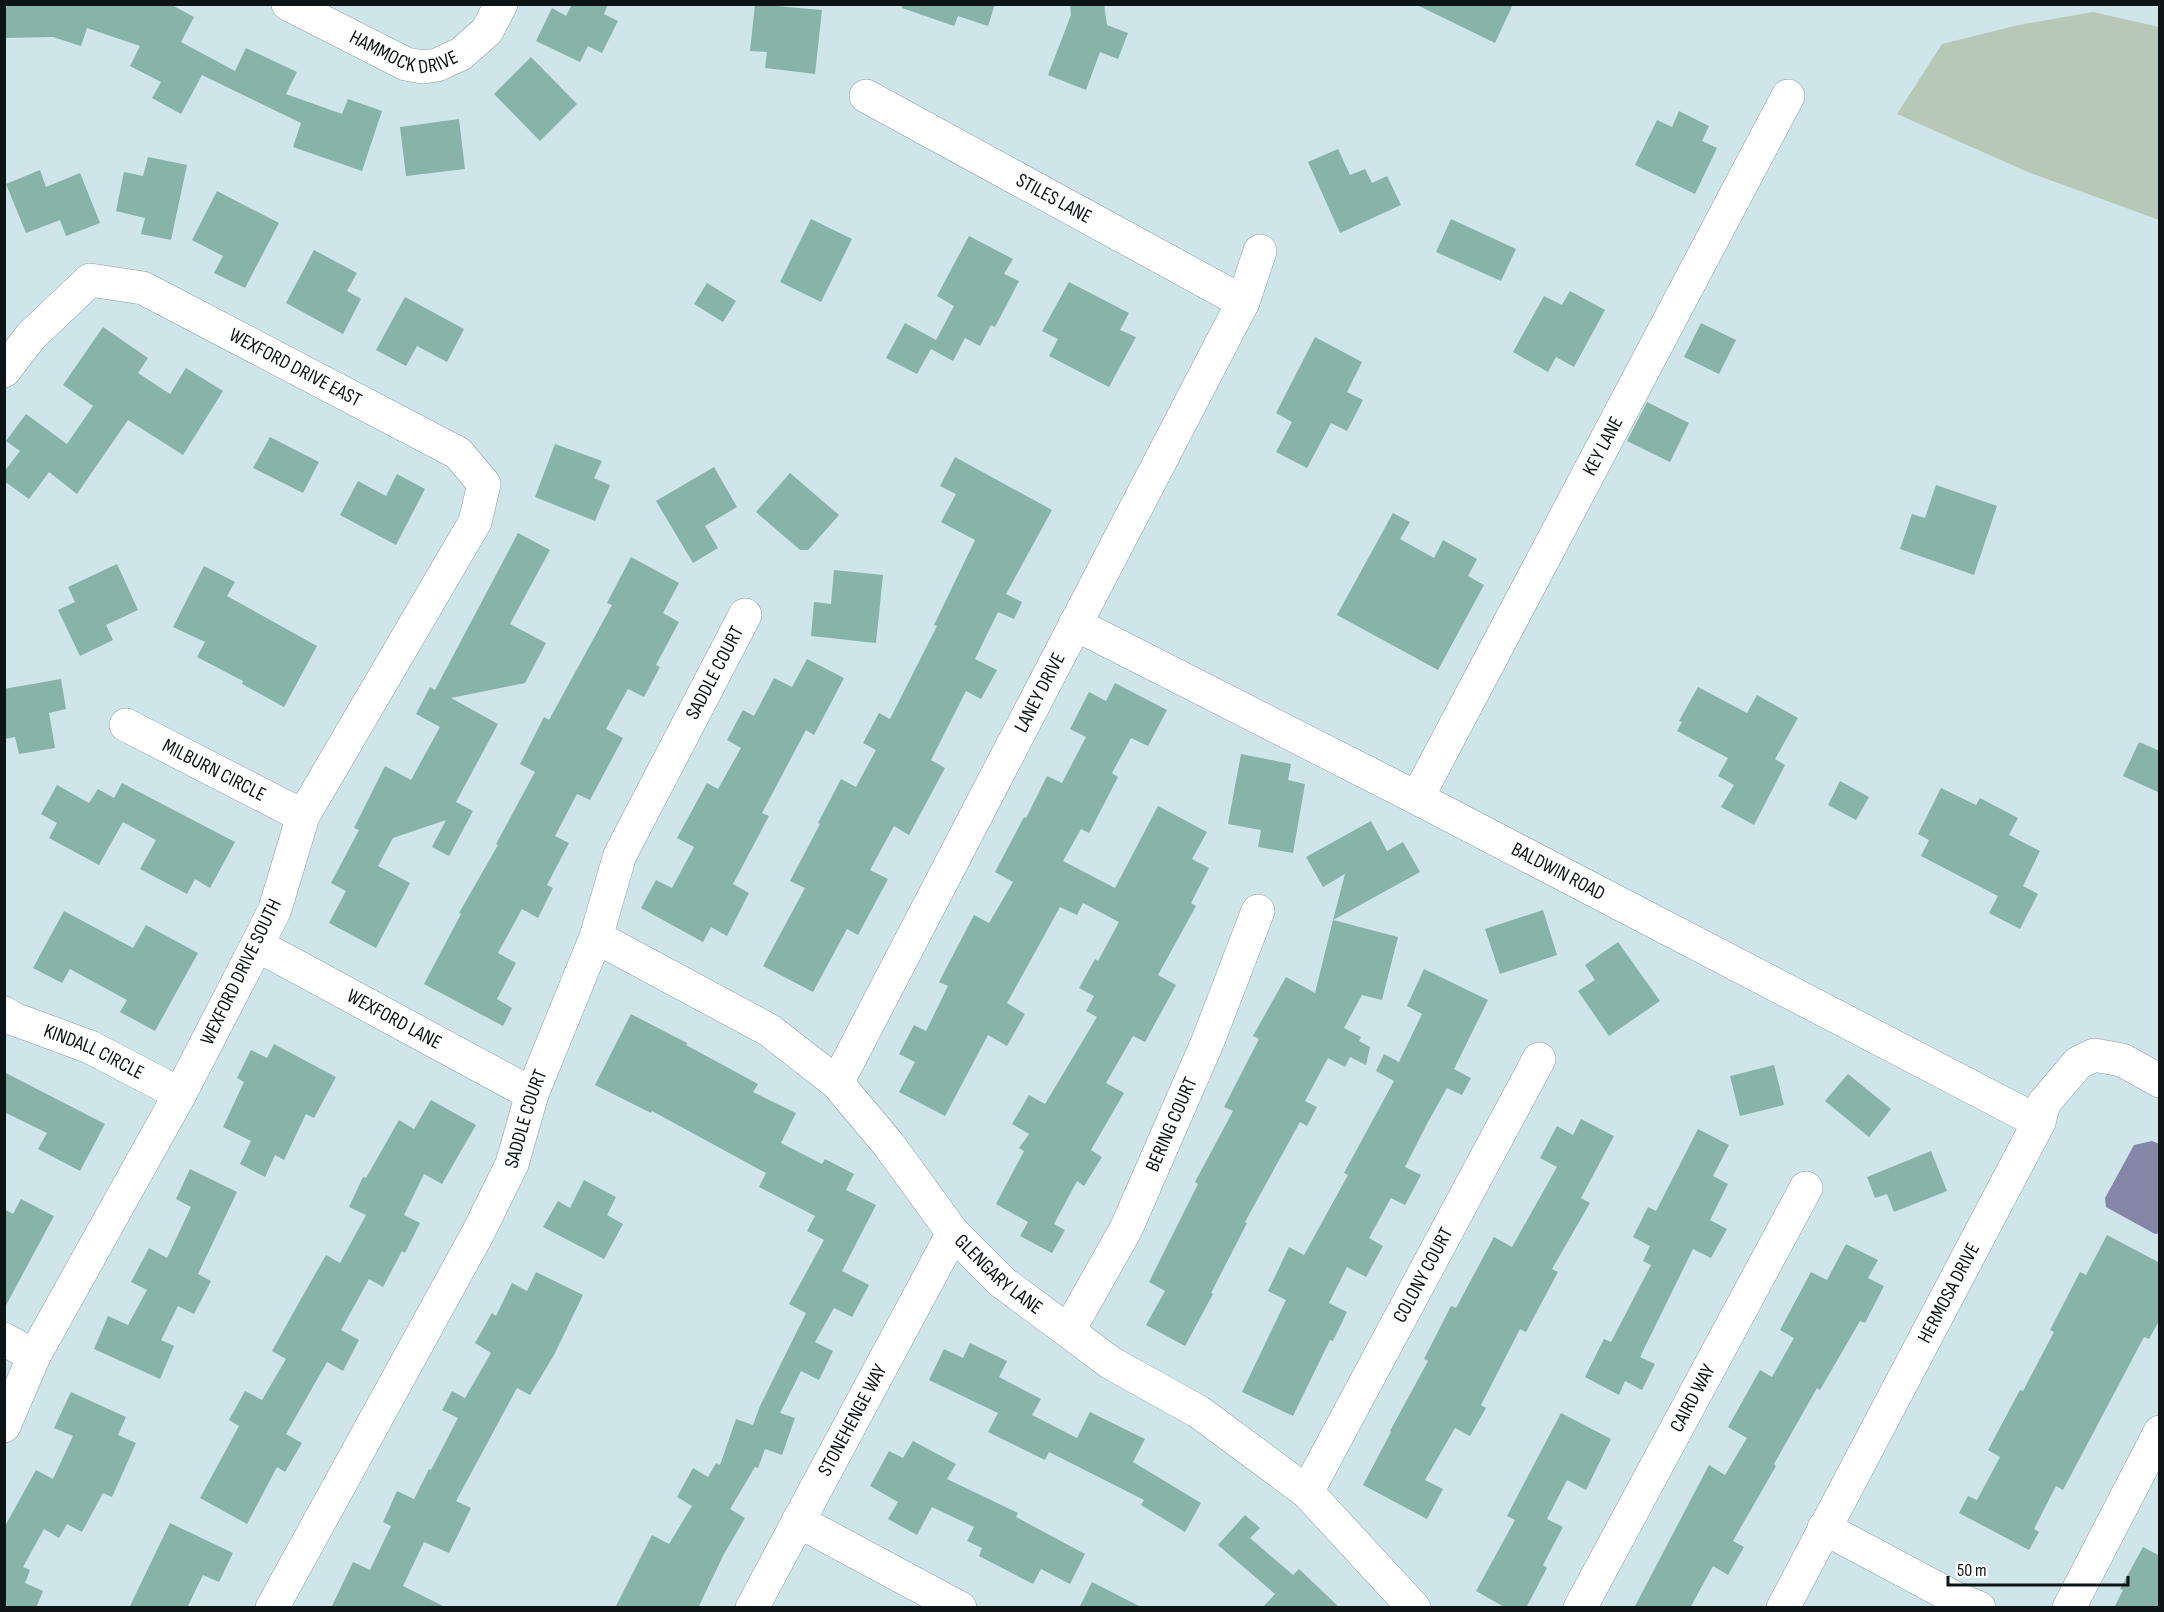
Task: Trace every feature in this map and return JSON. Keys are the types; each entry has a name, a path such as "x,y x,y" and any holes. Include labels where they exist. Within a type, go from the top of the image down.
{"street":[{"name":"HAMMOCK DRIVE","path":"288,4 406,64 423,67 436,65 461,54 487,31 501,4"},
{"name":"STILES LANE","path":"867,96 1243,302"},
{"name":"KEY LANE","path":"1417,798 1788,96"},
{"name":"LANEY DRIVE","path":"837,1083 1243,302 1260,251"},
{"name":"WEXFORD DRIVE EAST","path":"4,371 31,336 90,280 143,288 458,453 484,484"},
{"name":"WEXFORD DRIVE SOUTH","path":"4,1426 34,1356 180,1094 257,945 274,909 303,816 475,522 484,484"},
{"name":"SADDLE COURT","path":"272,1608 478,1233 512,1164 532,1094 596,937 620,855 745,615"},
{"name":"BALDWIN ROAD","path":"1075,624 1417,798 2039,1122"},
{"name":"MILBURN CIRCLE","path":"126,725 303,816"},
{"name":"BERING COURT","path":"1069,1330 1126,1229 1208,1041 1258,911"},
{"name":"GLENGARY LANE","path":"596,937 769,1030 837,1083 889,1145 952,1233 1002,1282 1111,1363 1199,1412 1307,1492 1414,1608"},
{"name":"WEXFORD LANE","path":"257,945 532,1094"},
{"name":"KINDALL CIRCLE","path":"4,1013 14,1019 90,1047 180,1094"},
{"name":"HERMOSA DRIVE","path":"1783,1608 2039,1122 2044,1103 2078,1063 2094,1055 2122,1060 2160,1082"},
{"name":"COLONY COURT","path":"1307,1492 1539,1059"},
{"name":"CAIRD WAY","path":"1580,1608 1806,1188"},
{"name":"STONEHENGE WAY","path":"752,1608 952,1233"},
{"path":"4,1339 34,1356"},
{"path":"2069,1608 2160,1432"},
{"path":"798,1521 960,1608"},
{"path":"1824,1528 1955,1598 1979,1608"}],"green space":[{"path":"2093,12 2159,27 2159,220 2028,172 1897,114 1942,44 2019,25"}],"water":[{"path":"2152,1141 2160,1144 2160,1233 2155,1234 2106,1207 2105,1198 2134,1145"}],"building":[{"path":"5,4 170,4 194,17 181,42 235,71 246,48 297,72 286,94 342,114 348,99 382,111 362,171 293,147 301,123 202,75 181,114 152,98 161,82 130,66 140,46 87,28 81,46 53,37 5,38"},
{"path":"572,4 608,4 604,14 618,21 602,53 588,46 580,62 536,41 552,8 566,16"},
{"path":"755,4 822,10 815,74 765,68 767,52 750,51"},
{"path":"902,4 995,4 988,26 958,16 954,26 902,8"},
{"path":"1070,4 1104,4 1107,25 1128,33 1118,59 1100,52 1086,90 1048,75 1071,15"},
{"path":"1415,4 1513,4 1495,43"},
{"path":"531,57 577,104 540,141 494,94"},
{"path":"1679,111 1709,126 1702,141 1717,148 1695,194 1635,165 1657,120 1672,127"},
{"path":"459,119 465,169 406,176 400,127"},
{"path":"1338,149 1350,175 1365,169 1372,183 1387,176 1401,205 1340,233 1308,162"},
{"path":"148,157 187,165 171,240 141,234 145,218 116,211 124,172 143,176"},
{"path":"40,170 46,187 80,173 100,223 66,236 60,220 26,233 6,184"},
{"path":"217,191 279,223 245,288 214,273 223,256 192,240"},
{"path":"811,219 852,239 821,302 780,282"},
{"path":"1451,219 1516,249 1501,281 1436,252"},
{"path":"969,236 1013,259 1004,274 1019,281 995,327 991,325 980,346 965,338 953,361 931,349 917,374 886,358 905,323 936,340 954,306 937,296"},
{"path":"314,250 357,273 347,291 361,299 343,334 286,303"},
{"path":"1069,282 1129,313 1120,330 1136,337 1109,387 1049,356 1058,339 1042,331"},
{"path":"707,283 736,301 723,322 694,304"},
{"path":"1570,291 1605,310 1574,367 1556,357 1548,372 1513,352 1544,296 1562,305"},
{"path":"405,297 464,329 447,362 417,346 406,366 376,350"},
{"path":"1701,323 1736,340 1719,374 1684,357"},
{"path":"103,327 148,358 138,373 170,394 186,368 223,391 183,455 128,420 77,494 49,472 29,499 4,481 4,472 20,451 6,441 26,414 67,444 93,406 63,385"},
{"path":"1315,337 1362,362 1347,392 1363,400 1347,431 1331,423 1307,468 1276,452 1292,422 1276,413"},
{"path":"1647,402 1689,423 1670,462 1627,441"},
{"path":"270,437 319,462 303,493 253,468"},
{"path":"555,444 602,461 594,478 610,485 595,521 535,497"},
{"path":"955,457 1052,510 1006,594 1022,602 1014,619 998,612 975,659 997,670 981,699 966,691 931,760 945,768 909,835 894,826 870,870 888,879 858,935 847,929 813,992 763,966 805,888 790,881 820,824 818,823 841,779 856,787 876,750 863,743 879,713 890,719 937,626 934,625 975,540 941,522 956,494 940,486"},
{"path":"714,467 737,507 705,526 718,548 693,563 656,501"},
{"path":"790,473 839,515 808,550 800,550 756,512"},
{"path":"397,474 425,489 396,545 340,515 358,481 386,496"},
{"path":"1936,485 1997,506 1974,575 1900,549 1912,514 1925,518"},
{"path":"1393,513 1410,522 1400,539 1434,558 1443,540 1477,559 1468,576 1484,585 1438,670 1337,615"},
{"path":"518,533 550,550 510,624 546,643 525,683 451,698 498,724 456,802 473,811 449,856 432,847 446,820 393,838 378,866 410,883 376,948 329,923 346,891 331,883 359,830 354,828 385,766 411,780 440,727 416,714 430,687 435,690"},
{"path":"631,557 679,583 663,613 679,622 656,665 660,667 644,697 628,689 606,729 623,738 590,800 577,794 555,836 569,843 547,885 553,888 538,918 522,909 498,953 516,963 497,999 512,1008 503,1026 424,984 461,914 459,913 498,845 496,844 535,772 520,764 544,717 549,720 612,605 607,603"},
{"path":"117,564 138,610 106,625 113,640 80,656 58,610 75,602 68,587"},
{"path":"204,566 235,582 227,596 317,646 284,707 242,684 243,681 197,657 205,642 173,627"},
{"path":"834,570 883,575 876,643 811,636 814,602 831,604"},
{"path":"807,659 844,678 814,735 806,730 762,813 769,816 733,884 749,893 727,936 711,927 703,942 641,908 656,880 672,888 694,847 677,838 707,783 718,789 741,748 727,740 743,710 754,716 774,678 792,687"},
{"path":"61,679 66,709 49,713 55,748 19,754 15,737 4,739 4,689"},
{"path":"1115,683 1167,710 1148,746 1131,738 1112,773 1118,777 1089,833 1081,829 1063,861 1115,888 1158,806 1207,832 1192,859 1209,868 1191,903 1196,906 1158,975 1176,985 1145,1042 1133,1036 1106,1083 1124,1093 1091,1150 1102,1157 1084,1186 1077,1181 1054,1224 1065,1230 1052,1253 1020,1236 1028,1222 996,1204 1024,1151 1019,1148 1029,1134 1012,1124 1029,1095 1045,1104 1097,1017 1086,1011 1094,996 1079,988 1095,959 1098,961 1119,922 1083,903 1077,915 1060,907 1007,1003 1025,1014 1007,1046 988,1035 945,1116 899,1092 915,1062 899,1054 914,1025 926,1031 948,986 939,982 974,915 989,923 1013,882 995,872 1047,776 1062,783 1086,737 1070,729 1089,692 1106,701"},
{"path":"1698,687 1747,713 1757,695 1798,718 1775,759 1785,765 1754,825 1721,807 1734,785 1718,776 1728,758 1677,731 1682,722 1679,721"},
{"path":"2139,742 2160,751 2160,793 2123,776"},
{"path":"1241,754 1291,764 1288,780 1305,784 1293,853 1258,847 1261,830 1228,824"},
{"path":"1840,781 1869,797 1856,820 1828,805"},
{"path":"122,783 235,842 210,888 195,879 187,894 140,869 156,840 123,822 99,865 49,838 57,823 41,814 57,785 89,803 98,789 114,798"},
{"path":"1941,788 1976,805 1980,798 2018,818 2009,835 2040,851 2023,886 2038,894 2020,929 1989,913 1998,896 1921,856 1929,840 1918,834"},
{"path":"1371,821 1387,851 1403,842 1420,872 1333,920 1345,874 1323,887 1306,857"},
{"path":"1543,910 1557,955 1500,974 1485,929"},
{"path":"64,911 133,948 146,925 198,953 155,1031 120,1012 127,1000 70,969 62,983 33,968"},
{"path":"1333,920 1398,937 1382,1000 1362,995 1344,1028 1361,1037 1359,1041 1370,1047 1366,1065 1350,1057 1345,1067 1328,1058 1305,1101 1317,1107 1307,1126 1300,1122 1245,1222 1247,1223 1211,1293 1213,1294 1185,1346 1146,1325 1165,1291 1149,1282 1198,1184 1195,1182 1233,1111 1224,1107 1259,1039 1253,1036 1286,977 1315,993"},
{"path":"1618,942 1660,1001 1609,1036 1578,991 1595,980 1585,965"},
{"path":"1424,969 1488,1000 1454,1069 1471,1078 1462,1095 1447,1088 1428,1122 1405,1167 1421,1175 1405,1205 1391,1198 1369,1238 1383,1246 1366,1277 1347,1267 1329,1303 1347,1312 1333,1341 1330,1340 1293,1416 1242,1392 1286,1300 1268,1291 1289,1247 1304,1255 1348,1175 1344,1173 1394,1081 1376,1071 1384,1054 1399,1062 1422,1014 1407,1006"},
{"path":"631,1014 758,1084 753,1092 796,1113 781,1143 822,1164 825,1159 854,1174 846,1190 876,1205 842,1271 869,1285 852,1317 834,1308 815,1342 833,1351 819,1380 801,1371 780,1413 795,1418 782,1455 765,1449 758,1468 755,1467 730,1509 745,1518 724,1554 698,1608 615,1608 652,1535 669,1544 692,1506 677,1497 693,1468 708,1477 716,1463 720,1465 736,1419 753,1425 806,1313 789,1304 824,1240 807,1231 815,1216 759,1187 766,1173 652,1111 651,1113 595,1085"},
{"path":"274,1044 336,1077 314,1118 306,1114 284,1160 275,1155 265,1177 240,1164 251,1141 223,1127 244,1082 237,1078 251,1050 267,1058"},
{"path":"1774,1065 1784,1105 1740,1116 1730,1076"},
{"path":"4,1072 105,1124 80,1171 38,1149 47,1133 4,1112"},
{"path":"1848,1074 1891,1109 1869,1137 1825,1101"},
{"path":"431,1100 476,1125 442,1184 424,1174 404,1215 420,1223 405,1253 402,1251 383,1287 369,1279 341,1330 359,1340 343,1371 327,1362 286,1434 302,1443 285,1472 277,1467 247,1524 200,1498 239,1426 229,1420 245,1391 262,1400 286,1359 272,1351 297,1306 326,1255 340,1263 366,1215 349,1207 363,1177 366,1178 399,1120 414,1129"},
{"path":"1581,1119 1614,1136 1581,1198 1590,1203 1552,1269 1558,1272 1526,1332 1520,1329 1481,1405 1486,1408 1470,1436 1455,1428 1425,1480 1443,1489 1427,1519 1363,1485 1428,1361 1424,1359 1451,1306 1456,1308 1494,1237 1512,1247 1557,1167 1540,1158 1557,1126 1573,1135"},
{"path":"1698,1129 1729,1145 1713,1176 1728,1184 1710,1220 1727,1229 1711,1258 1693,1249 1640,1357 1655,1364 1642,1390 1625,1381 1619,1395 1585,1377 1604,1339 1611,1342 1651,1265 1643,1261 1650,1246 1633,1237 1648,1207 1656,1211"},
{"path":"1931,1151 1947,1191 1894,1212 1887,1194 1875,1198 1867,1177"},
{"path":"190,1169 237,1192 198,1274 211,1281 194,1314 178,1306 161,1340 174,1346 160,1379 94,1349 108,1316 128,1325 147,1290 131,1282 149,1248 167,1258 191,1207 176,1199"},
{"path":"584,1180 616,1197 607,1215 623,1224 604,1259 543,1227 558,1201 570,1208"},
{"path":"21,1199 54,1216 4,1309 4,1209 13,1214"},
{"path":"2107,1235 2160,1263 2160,1319 2149,1339 2144,1337 2063,1490 2056,1486 2034,1529 2039,1532 2029,1550 1959,1513 1968,1496 1977,1500 2000,1457 1988,1450 2054,1332 2050,1330 2080,1272 2086,1275"},
{"path":"1846,1244 1878,1260 1868,1278 1884,1286 1865,1323 1860,1321 1820,1390 1817,1388 1774,1464 1776,1466 1733,1541 1744,1547 1728,1575 1713,1566 1690,1608 1634,1608 1709,1465 1725,1475 1747,1438 1728,1427 1760,1370 1772,1377 1794,1338 1780,1330 1811,1272 1827,1280"},
{"path":"536,1272 583,1295 554,1355 530,1395 517,1388 456,1501 471,1508 449,1553 424,1542 403,1586 447,1608 331,1608 353,1562 370,1570 391,1526 383,1522 397,1491 414,1499 429,1469 431,1470 458,1418 442,1410 452,1391 465,1398 491,1353 475,1343 492,1313 496,1316 512,1283 527,1291"},
{"path":"970,1343 1007,1361 999,1377 1041,1399 1032,1415 1077,1438 1090,1412 1145,1439 1133,1462 1201,1503 1185,1532 1141,1505 1144,1500 1049,1452 1045,1460 988,1432 998,1413 929,1380 944,1349 963,1358"},
{"path":"71,1392 126,1417 118,1435 136,1443 112,1497 103,1493 82,1532 67,1524 59,1538 44,1529 23,1567 30,1570 25,1583 43,1591 36,1608 4,1608 4,1528 36,1470 53,1479 73,1436 54,1428"},
{"path":"1561,1413 1611,1439 1586,1490 1567,1480 1547,1519 1563,1527 1543,1565 1547,1568 1526,1608 1506,1608 1476,1591 1515,1520 1507,1516"},
{"path":"913,1441 956,1464 947,1479 1018,1513 1016,1517 1085,1554 1070,1584 1041,1569 1033,1584 979,1556 982,1548 967,1541 974,1527 932,1507 917,1535 888,1519 898,1502 870,1486 889,1451 903,1458"},
{"path":"1245,1515 1260,1528 1250,1538 1293,1575 1299,1569 1340,1608 1262,1608 1275,1594 1218,1545"},
{"path":"170,1523 233,1553 219,1582 203,1575 187,1608 129,1608"},
{"path":"2143,1547 2160,1556 2160,1608 2114,1608 2123,1590 2120,1589"},
{"path":"1092,1582 1143,1608 1079,1608"}]}
